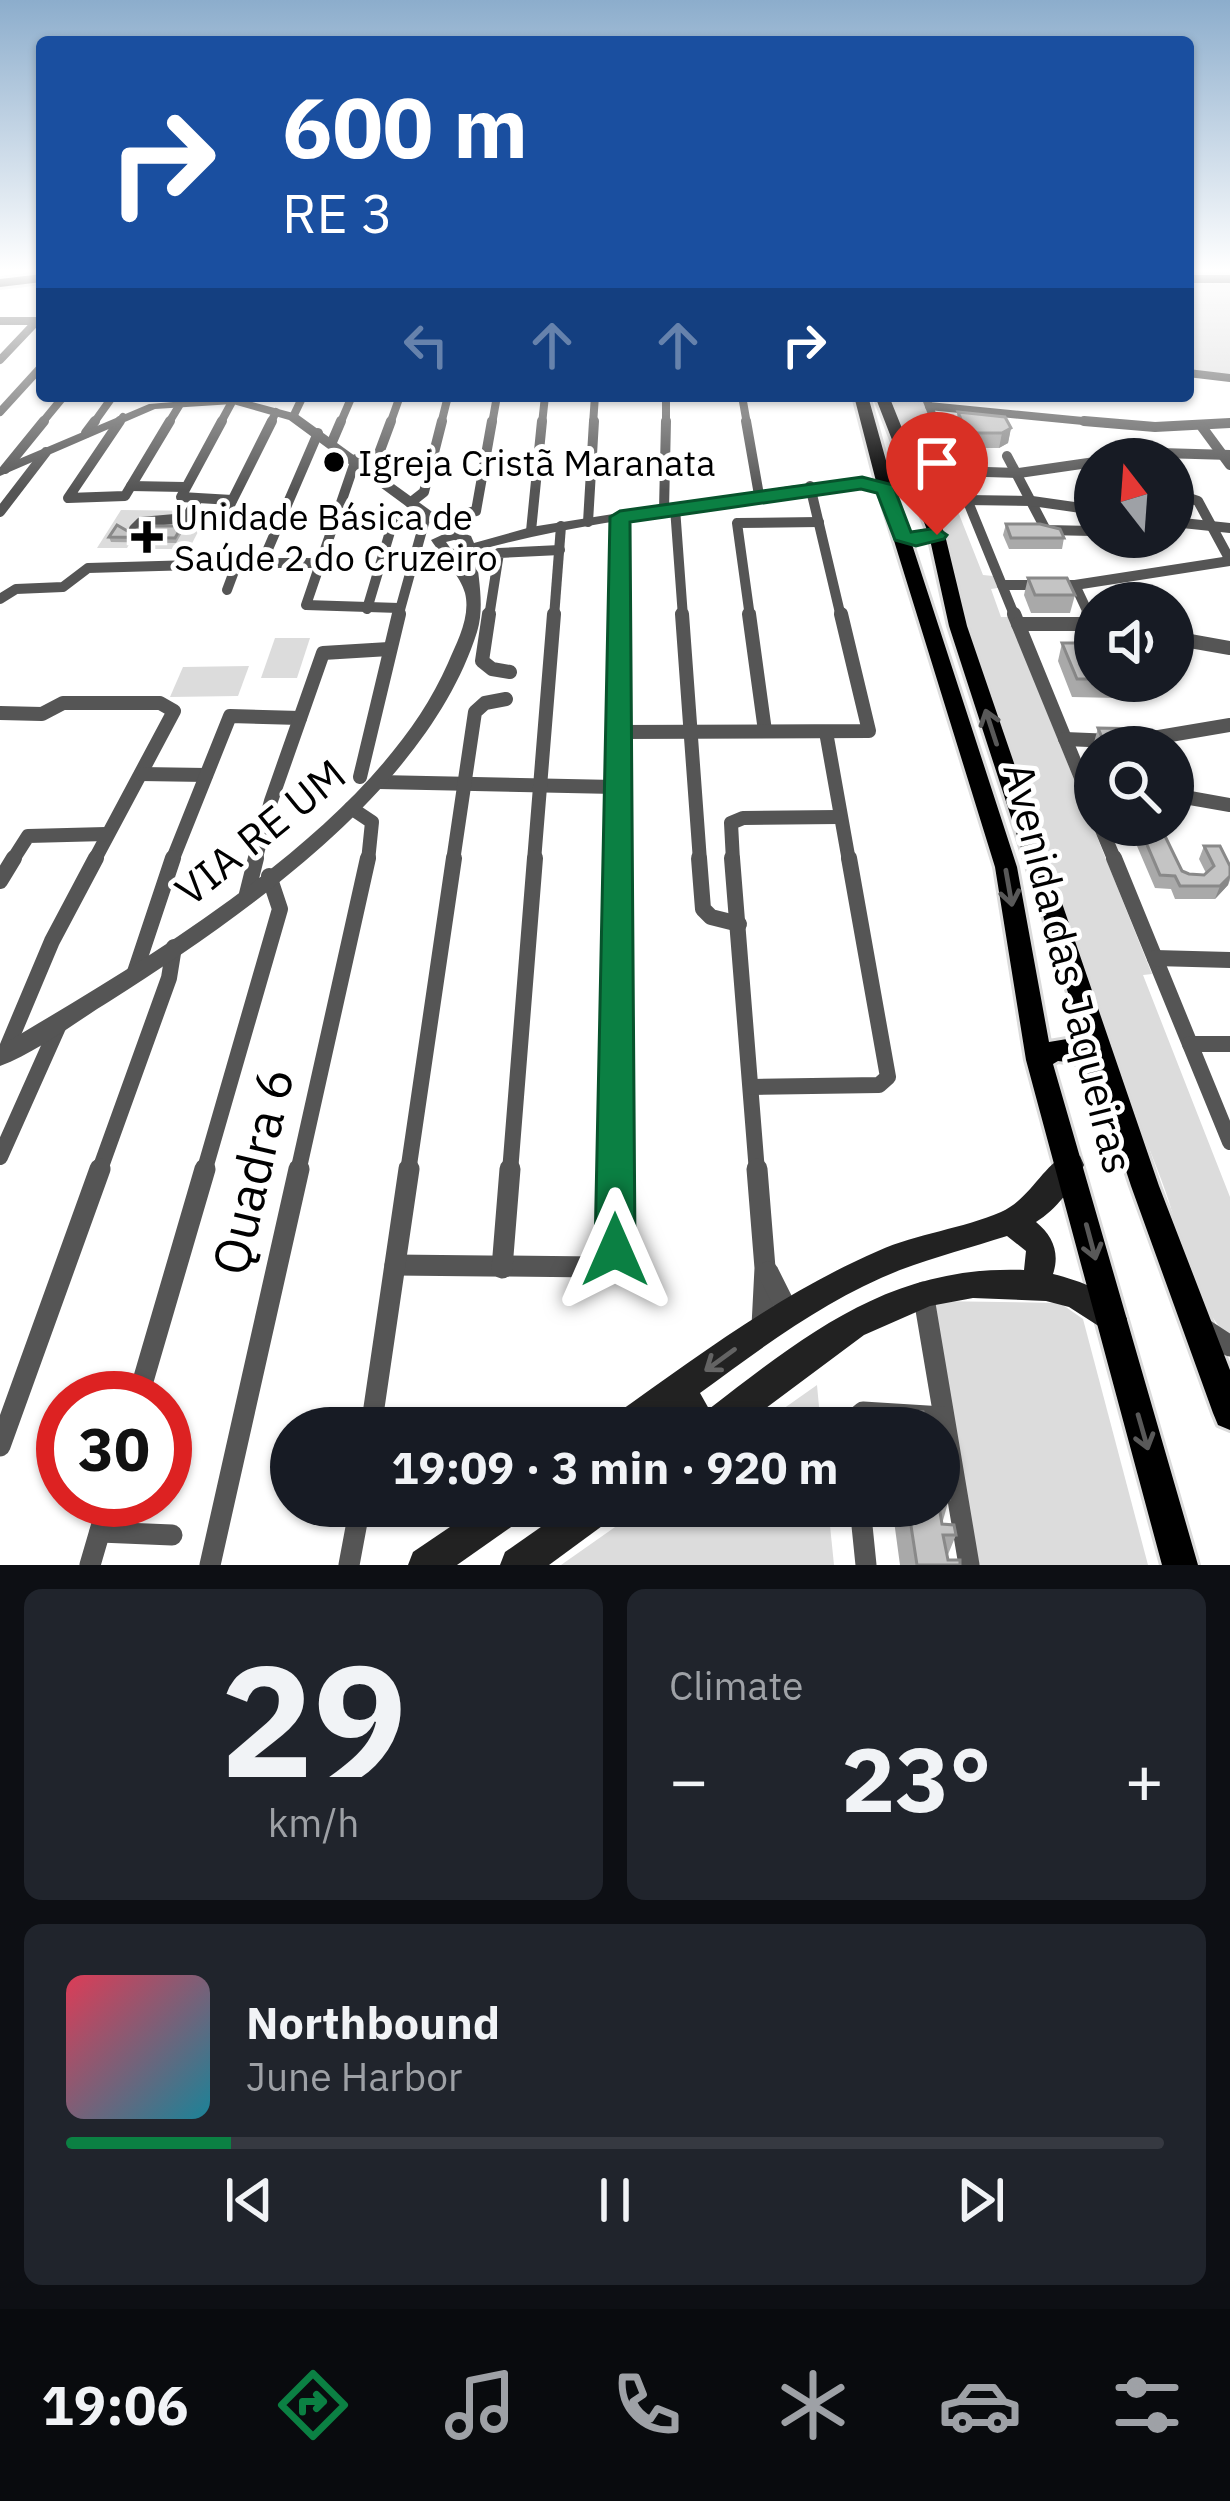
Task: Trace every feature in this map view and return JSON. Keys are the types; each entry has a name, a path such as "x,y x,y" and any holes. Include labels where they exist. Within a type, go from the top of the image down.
{"main road":[{"name":"Avenida das Jaqueiras","path":"862,402 1006,868 1039,1060 1180,1565"},
{"name":"Avenida das Jaqueiras","path":"884,402 937,535 958,626 1108,1076 1229,1404"},
{"path":"866,420 892,423"},
{"path":"902,536 916,540 937,535"},
{"path":"1039,1060 1049,1051 1064,1048 1084,1054 1108,1076"},
{"path":"656,1407 775,1320 822,1292 892,1259 1010,1222 1051,1193 1070,1165"},
{"path":"1010,1222 1038,1239 1043,1248 1043,1267 1033,1285"},
{"path":"739,1407 842,1328 923,1291 998,1282 1033,1285 1082,1295 1111,1320"},
{"path":"822,1292 841,1313 842,1328"},
{"path":"679,1390 689,1407"},
{"path":"426,1565 481,1527"},
{"path":"533,1559 574,1527"}],"street":[{"path":"0,412 36,373"},
{"path":"1194,374 1230,378"},
{"path":"3,471 59,402"},
{"path":"86,433 109,402"},
{"path":"3,471 155,402"},
{"path":"123,417 68,498 121,497 181,402"},
{"path":"134,529 141,522 189,516 189,496 244,402"},
{"path":"250,402 292,417 332,442 429,521 464,543"},
{"path":"292,417 300,402"},
{"path":"332,442 349,402"},
{"path":"372,472 398,402"},
{"path":"410,503 424,492 446,402"},
{"path":"429,521 476,511 496,402"},
{"path":"532,531 544,402"},
{"path":"589,522 595,402"},
{"path":"667,402 669,509 692,731 703,909 711,917 740,924"},
{"path":"743,402 759,495"},
{"path":"927,402 1074,758"},
{"path":"984,402 1141,427 1230,423"},
{"path":"276,412 222,525 276,528"},
{"path":"1141,427 1149,438"},
{"path":"1202,427 1228,458"},
{"path":"262,563 318,433"},
{"path":"0,512 46,452"},
{"path":"1194,455 1228,458"},
{"path":"1007,456 1046,530 1074,531"},
{"path":"442,547 808,487 867,472 878,458"},
{"path":"356,460 308,607 398,608"},
{"path":"920,494 958,478 1074,465"},
{"path":"913,474 944,485"},
{"path":"808,487 862,483 886,489"},
{"path":"131,486 232,500"},
{"path":"619,732 869,731 808,487"},
{"path":"967,500 1074,507"},
{"path":"1094,582 1230,560 1194,502"},
{"path":"367,608 395,515"},
{"path":"395,1265 596,1268 608,1263 615,1250 620,517"},
{"path":"429,521 471,588"},
{"path":"429,521 398,608 369,779 615,787"},
{"path":"765,731 737,523 819,521"},
{"path":"1194,525 1230,528"},
{"path":"502,1268 561,526"},
{"name":"VIA RE UM","path":"2,1056 248,894 351,808 369,779 431,721 457,670 474,610 464,543"},
{"path":"510,672 492,670 482,662 499,553 560,550"},
{"path":"0,599 16,589 63,587 88,568 321,563"},
{"path":"227,590 236,566"},
{"path":"1002,585 1074,585"},
{"path":"1018,624 1074,624"},
{"path":"1194,642 1230,648"},
{"path":"248,894 257,847 323,653 389,649"},
{"path":"374,1407 475,712 484,703 506,699"},
{"path":"0,713 42,714 63,703 169,705 173,711 52,941 2,1056"},
{"path":"135,972 230,716 301,718"},
{"path":"1194,733 1230,725"},
{"path":"752,1087 879,1085 888,1078 826,732"},
{"path":"1065,739 1074,740"},
{"path":"141,774 206,775"},
{"path":"1194,797 1230,805"},
{"name":"Quadra 6","path":"210,1565 374,832 372,822 351,808"},
{"path":"775,1320 765,1268 731,823 743,818 838,817"},
{"path":"0,881 28,836 106,834"},
{"path":"1109,846 1230,1142"},
{"path":"147,1371 280,909 269,876"},
{"path":"0,1446 169,978 174,947"},
{"path":"1155,958 1230,960"},
{"path":"0,1156 60,1022"},
{"path":"1190,1044 1230,1044"},
{"path":"765,1268 775,1320"},
{"path":"923,1291 941,1407"},
{"path":"1195,1322 1230,1346"},
{"path":"960,1514 969,1565"},
{"path":"90,1565 101,1527"},
{"path":"349,1565 356,1527"},
{"path":"862,1527 866,1565"},
{"path":"100,1532 172,1535"}],"shaded area":[{"path":"1194,344 1230,344 1230,376 1194,372"},
{"path":"889,402 923,402 933,426 925,427 935,452 943,452 953,480 923,475"},
{"path":"946,489 958,491 966,508 957,509 983,575 993,576 998,588 991,589 1001,617 1009,617 1074,779 1074,846 1101,846 1152,974 1143,975 1230,1197 1230,1338 1197,1286 1012,772 1006,736 990,708 931,496"},
{"path":"121,510 209,511 189,549 142,549 160,524 143,532 117,532 131,541 127,548 97,548"},
{"path":"275,638 310,638 297,678 261,678"},
{"path":"249,666 238,696 170,697 183,667"},
{"path":"932,1301 1060,1303 1083,1319 1148,1565 979,1565 960,1458 960,1407 951,1407"},
{"path":"817,1385 819,1407 786,1407"},
{"path":"615,1527 830,1527 834,1565 561,1565"}],"building":[{"path":"958,412 1005,417 1011,428 1002,433 967,433"},
{"path":"1006,524 1040,524 1060,529 1064,538 1011,538"},
{"path":"117,525 131,533 144,526 182,526 175,538 109,537"},
{"path":"1028,578 1067,578 1074,593 1074,595 1035,595"},
{"path":"1062,643 1074,643 1074,672"},
{"path":"1148,846 1170,846 1182,871 1189,874 1204,875 1214,866 1204,846 1220,846 1230,866 1230,876 1220,886 1180,886 1175,876 1160,875"},
{"path":"911,1527 954,1527 956,1535 943,1535 948,1560 960,1560 960,1565 917,1565"}],"place":[{"name":"Igreja Cristã Maranata","path":"334,462"},
{"name":"Unidade Básica de Saúde 2 do Cruzeiro","path":"147,537"}],"route":[{"path":"615,1250 620,517 862,483 886,489 902,536 916,540 937,535"}]}
